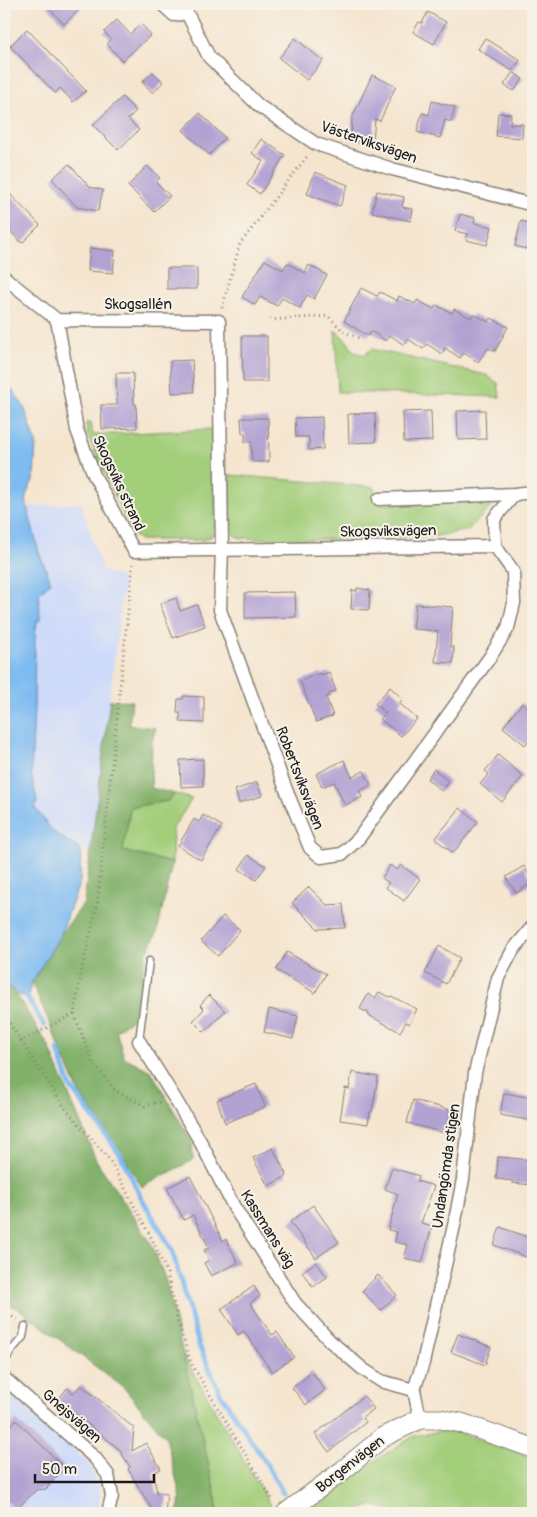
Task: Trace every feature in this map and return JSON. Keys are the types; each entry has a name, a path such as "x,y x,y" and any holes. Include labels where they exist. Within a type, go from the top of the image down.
{"street":[{"name":"Västerviksvägen","path":"162,4 174,15 185,8 209,57 259,106 316,144 392,169 533,205"},
{"path":"4,277 57,320"},
{"name":"Skogsallén","path":"57,320 219,321"},
{"name":"Skogsviks strand","path":"57,320 77,430 94,475 134,551 222,550"},
{"name":"Robertsviksvägen","path":"219,321 222,550 220,610 284,787 310,848 321,857 342,854 359,838 490,657 508,628 514,602 513,571 495,546"},
{"path":"379,498 533,492"},
{"path":"495,546 494,519 515,494"},
{"name":"Skogsviksvägen","path":"222,550 495,546"},
{"name":"Undangömda stigen","path":"420,1420 414,1390 423,1363 456,1221 467,1151 475,1073 498,978 513,950 533,926"},
{"name":"Kassmans väg","path":"139,1042 200,1141 234,1207 295,1303 330,1341 364,1370 381,1381 414,1390"},
{"name":"Gnejsvägen","path":"4,1378 95,1458 108,1475 112,1496 108,1513"},
{"name":"Borgenvägen","path":"288,1508 383,1438 420,1420 461,1423 533,1448"}],"lane":[{"path":"139,1042 149,961"},
{"path":"4,1363 11,1351 23,1338 24,1326"}],"path":[{"path":"219,321 240,244 316,144"},
{"path":"270,320 328,316 343,331 361,339"},
{"path":"134,551 97,906 82,968 74,1014 92,1063 116,1091 145,1106 175,1098"},
{"path":"21,1041 74,1014"},
{"path":"4,1015 65,1108 109,1159 153,1241 167,1273 178,1322 191,1363 288,1508"},
{"path":"4,1311 24,1326"}],"shaded area":[{"path":"81,503 102,571 124,579 91,852 81,850 53,832 35,808 37,801 31,774 35,636 37,620 40,620 39,592 51,581 39,553 27,507"},
{"path":"4,1389 89,1463 100,1491 99,1511 97,1513 4,1513"}],"green space":[{"path":"335,330 347,341 354,352 365,355 371,349 486,375 498,383 500,397 338,392"},
{"path":"91,422 93,435 212,429 216,522 212,536 203,540 140,540 133,535 87,434 86,423"},
{"path":"230,475 374,487 377,504 495,503 468,530 437,536 297,540 240,538 234,535 230,528"},
{"path":"110,700 132,701 129,725 156,728 152,740 151,788 175,794 168,801 130,807 123,851 172,863 157,933 146,954 141,1012 116,1031 124,1057 151,1071 192,1142 193,1160 142,1187 121,1152 79,1093 32,982 61,934 84,903"},
{"path":"175,794 192,799 173,828 172,863 122,851 131,807 168,801"},
{"path":"4,981 16,994 49,1047 96,1160 151,1243 166,1281 214,1488 218,1513 177,1513 181,1498 166,1438 123,1387 23,1312 4,1301"},
{"path":"183,1355 272,1509 268,1513 218,1513 214,1488"},
{"path":"441,1431 456,1432 533,1457 533,1513 403,1513 372,1505 354,1513 314,1513 311,1508 382,1456 414,1436"}],"water":[{"path":"4,343 7,351 7,381 24,407 36,442 34,478 26,495 27,507 39,553 51,582 39,593 40,620 37,621 35,636 31,774 37,801 35,808 53,832 81,850 80,881 61,934 32,982 27,997 16,994 4,981"}],"building":[{"path":"45,4 85,4 64,24"},
{"path":"428,12 446,22 434,44 413,32 419,22 422,23"},
{"path":"117,20 130,34 141,24 151,35 122,61 107,44 111,39 104,32"},
{"path":"27,29 86,91 73,102 60,88 55,93 10,46"},
{"path":"295,38 323,61 307,80 279,58"},
{"path":"485,38 520,60 512,71 478,49"},
{"path":"153,72 163,82 153,93 142,82"},
{"path":"513,72 523,79 514,91 504,85"},
{"path":"372,75 396,86 380,121 375,119 373,141 351,140 352,118"},
{"path":"122,97 136,111 128,119 139,130 118,150 93,125"},
{"path":"432,101 455,107 451,122 445,120 440,138 417,132 422,113 429,115"},
{"path":"200,113 225,138 209,155 183,130"},
{"path":"498,113 511,114 510,124 523,124 522,138 496,136"},
{"path":"261,139 285,155 260,194 247,185 263,161 252,153"},
{"path":"69,164 90,187 103,190 98,211 77,207 52,179"},
{"path":"147,166 160,178 156,182 170,196 154,212 128,186"},
{"path":"315,172 348,185 340,206 307,194"},
{"path":"4,188 40,225 22,243 4,225"},
{"path":"377,191 404,197 402,207 413,209 411,221 372,212"},
{"path":"460,214 475,218 474,223 492,227 487,245 466,240 468,234 455,231"},
{"path":"521,221 533,224 533,251 515,246"},
{"path":"90,248 115,251 113,273 88,271"},
{"path":"265,260 283,270 287,263 305,273 309,265 327,275 314,299 307,295 300,308 282,298 277,306 260,297 255,305 242,297"},
{"path":"167,268 197,268 197,289 167,289"},
{"path":"361,288 377,296 380,292 397,301 399,296 415,304 417,300 434,309 436,305 452,313 454,309 471,318 473,314 489,322 491,318 508,327 495,351 488,348 478,362 464,353 460,358 445,348 442,354 427,344 423,349 408,339 404,345 390,335 386,341 371,331 368,336 344,321"},
{"path":"242,336 267,336 267,382 243,382"},
{"path":"192,360 194,392 172,393 170,361"},
{"path":"116,373 133,373 137,428 102,429 101,405 117,405"},
{"path":"485,410 486,439 458,440 457,411"},
{"path":"431,411 432,441 404,442 403,412"},
{"path":"375,413 376,442 349,443 348,414"},
{"path":"322,417 323,449 309,450 309,437 296,437 295,418"},
{"path":"241,418 268,418 269,462 252,462 251,442 245,442"},
{"path":"357,588 370,590 369,610 351,609 352,590 357,591"},
{"path":"295,592 296,617 245,618 245,593"},
{"path":"176,598 180,611 197,605 205,626 173,638 160,604"},
{"path":"416,604 453,607 450,647 454,647 453,663 435,662 438,631 413,629"},
{"path":"329,672 336,691 326,697 333,716 316,722 300,681"},
{"path":"390,687 403,699 399,703 417,719 401,736 380,719 386,713 375,704"},
{"path":"183,696 204,697 204,723 180,722 180,713 177,713 178,699 183,699"},
{"path":"522,703 533,712 533,735 525,745 503,727"},
{"path":"498,755 523,776 502,802 480,784 489,774 485,771"},
{"path":"203,759 203,786 181,787 180,760"},
{"path":"344,760 352,777 364,771 371,785 359,791 362,797 345,805 334,782 322,787 316,774"},
{"path":"434,769 449,782 442,791 427,779"},
{"path":"257,782 262,796 239,803 235,790"},
{"path":"460,808 478,822 453,853 435,839"},
{"path":"203,815 222,826 201,860 178,846 194,819 199,822"},
{"path":"248,855 266,866 256,880 239,869"},
{"path":"390,865 397,870 401,865 420,879 404,901 385,887 389,883 382,878"},
{"path":"524,866 533,882 516,893 506,877"},
{"path":"309,887 327,905 343,904 345,928 318,929 292,903"},
{"path":"223,916 240,930 218,956 201,941"},
{"path":"439,946 460,958 446,984 425,973"},
{"path":"287,952 326,974 315,993 276,970"},
{"path":"379,992 417,1009 409,1024 406,1022 400,1032 360,1009 368,994 375,998"},
{"path":"209,995 225,1011 204,1032 193,1021 204,1009 200,1005"},
{"path":"269,1009 298,1016 293,1039 264,1032"},
{"path":"352,1072 378,1077 368,1124 340,1120 345,1088 349,1089"},
{"path":"256,1084 265,1107 225,1123 217,1100"},
{"path":"504,1093 533,1098 533,1121 500,1115"},
{"path":"413,1100 451,1110 445,1133 407,1123"},
{"path":"273,1148 287,1176 268,1186 253,1158"},
{"path":"498,1157 533,1160 532,1185 496,1179"},
{"path":"392,1168 419,1176 417,1181 434,1186 421,1223 432,1226 422,1263 404,1258 408,1245 395,1242 397,1232 388,1230 398,1194 385,1189"},
{"path":"190,1176 223,1241 226,1239 238,1263 211,1276 204,1263 209,1260 204,1250 209,1248 193,1215 184,1220 167,1188"},
{"path":"313,1205 339,1242 316,1258 290,1222"},
{"path":"500,1227 533,1239 526,1257 494,1245"},
{"path":"316,1262 327,1277 313,1287 302,1272"},
{"path":"378,1275 397,1295 381,1310 362,1291"},
{"path":"254,1286 260,1296 250,1303 272,1335 277,1332 294,1357 272,1372 244,1331 238,1335 221,1309"},
{"path":"458,1334 491,1347 485,1365 451,1352"},
{"path":"312,1372 325,1390 306,1405 292,1388"},
{"path":"81,1385 134,1428 132,1451 146,1443 161,1469 153,1473 157,1493 167,1494 165,1513 154,1513 128,1469 130,1467 119,1449 58,1400 67,1388 73,1393"},
{"path":"364,1396 374,1409 362,1417 366,1422 329,1452 315,1434"},
{"path":"16,1420 65,1468 46,1489 36,1490 16,1510 4,1499 4,1433"}],"waterway":[{"path":"27,997 44,1025"},
{"path":"58,1050 70,1086 120,1154 141,1197 172,1250 199,1345 220,1393 266,1463 283,1493"}]}
